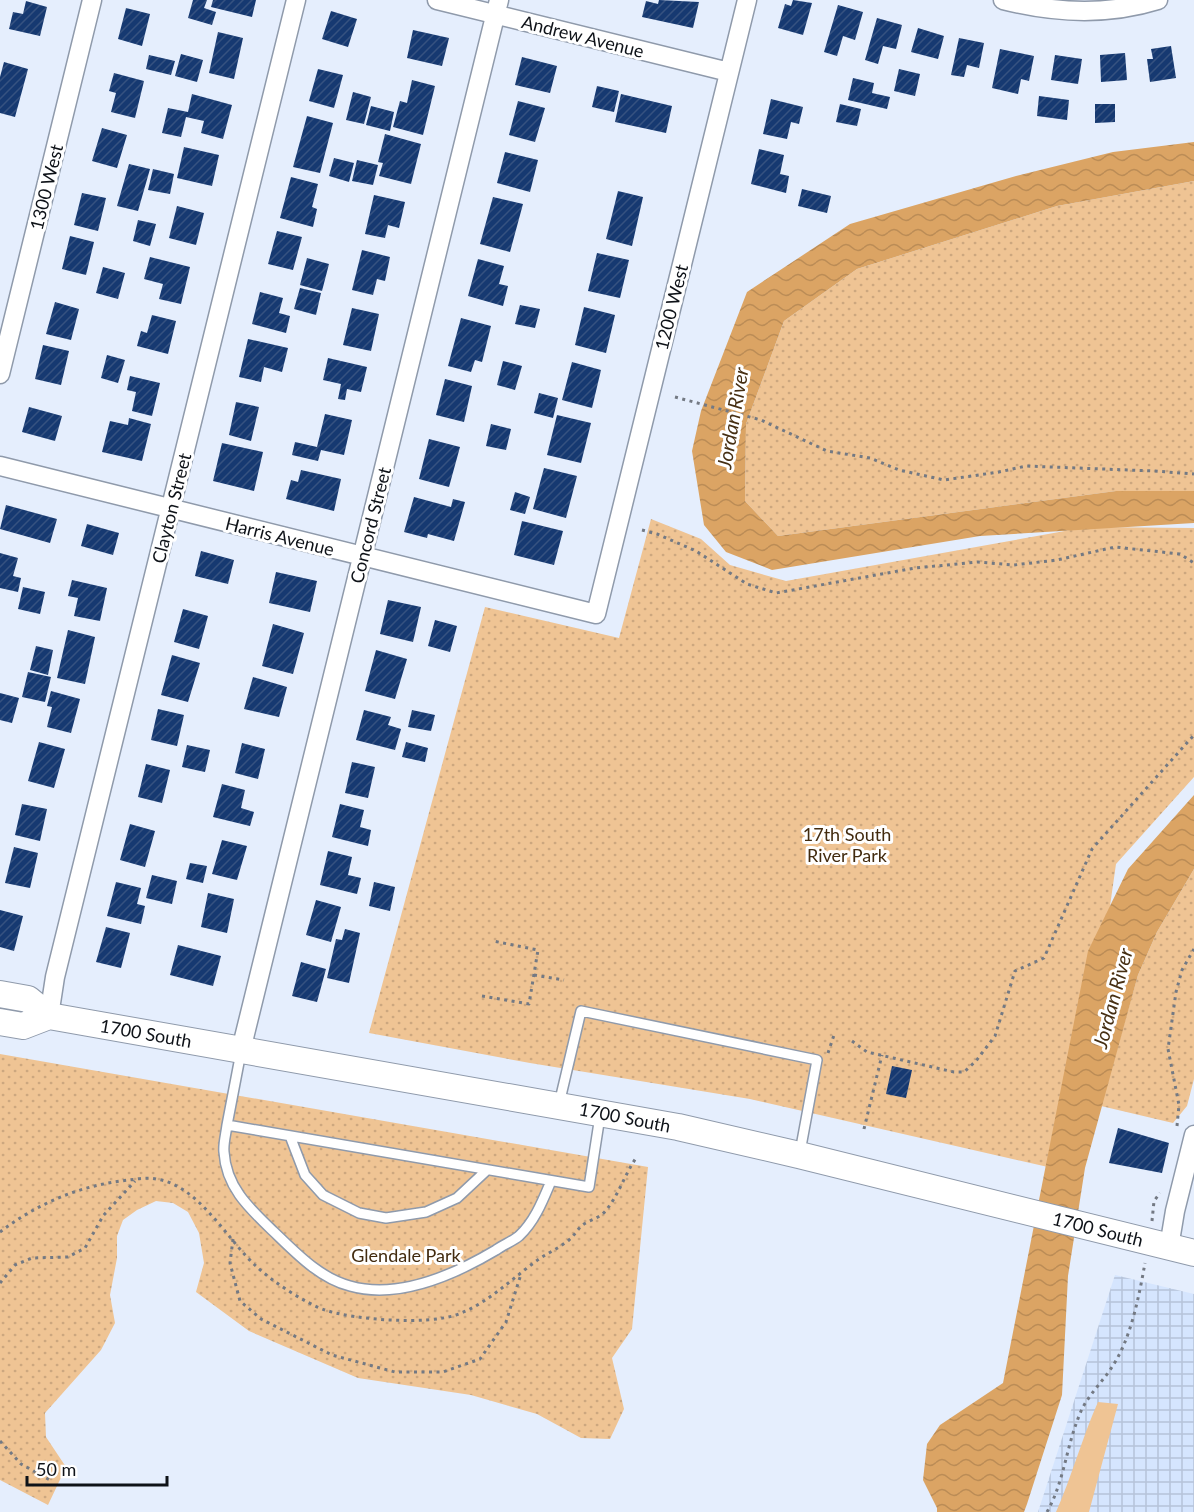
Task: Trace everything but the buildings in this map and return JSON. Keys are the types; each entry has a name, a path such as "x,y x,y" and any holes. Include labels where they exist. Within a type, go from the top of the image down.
{"street":[{"name":"1300 West","path":"0,374 92,0"},
{"name":"Clayton Street","path":"49,1016 55,977 296,0"},
{"name":"Andrew Avenue","path":"437,0 497,7 729,72"},
{"name":"1200 West","path":"596,614 747,0"},
{"path":"1003,0 1077,12 1109,11 1158,0"},
{"name":"Concord Street","path":"241,1050 497,7"},
{"name":"Harris Avenue","path":"0,466 596,614"},
{"name":"1700 South","path":"0,994 28,999 49,1016 678,1127 1194,1253"},
{"name":"1700 South","path":"0,1022 23,1026 49,1016"},
{"path":"1169,1247 1185,1134"}],"lane":[{"path":"559,1105 581,1011 817,1060 799,1155"},
{"path":"241,1050 224,1152 231,1185 256,1215 301,1257 326,1276 349,1286 374,1290 404,1288 438,1278 484,1257 519,1236 539,1209 551,1181"},
{"path":"227,1125 589,1187 601,1113"},
{"path":"290,1136 305,1175 323,1195 359,1213 386,1218 426,1212 457,1198 487,1170"}],"path":[{"path":"675,397 761,420 827,451 870,458 899,470 944,480 1026,466 1194,474"},
{"path":"642,530 696,551 747,584 776,593 915,568 978,562 1014,565 1057,560 1115,547 1180,554 1194,563"},
{"path":"852,1041 867,1052 954,1072 964,1072 976,1061 995,1036 1016,971 1044,958 1092,849 1194,735"},
{"path":"483,996 529,1004 538,950 493,941"},
{"path":"1185,1134 1168,1049 1176,992 1182,970 1194,949"},
{"path":"534,975 564,980"},
{"path":"864,1129 882,1055"},
{"path":"0,1232 17,1218 38,1206 69,1193 116,1182 156,1179 183,1190 209,1213 256,1266 285,1288 325,1310 370,1319 398,1320 455,1316 494,1295 534,1262 570,1239 583,1225 606,1211 636,1158"},
{"path":"0,1283 15,1265 32,1258 68,1257 85,1248 103,1216 136,1179"},
{"path":"232,1239 230,1263 240,1301 261,1319 332,1355 395,1372 443,1372 480,1359 506,1323 520,1274"},
{"path":"1047,1512 1060,1482 1079,1416 1091,1393 1112,1368 1123,1348 1138,1298 1143,1269"},
{"path":"0,1441 21,1464 50,1480"}],"shaded area":[{"path":"1115,1275 1194,1294 1194,1512 1038,1512"}],"green space":[{"path":"1194,181 1194,491 1116,491 778,536 745,501 746,424 784,321 857,269 1057,206"},
{"name":"17th South River Park","path":"651,519 701,539 730,565 786,581 1087,527 1194,528 1194,777 1116,864 1106,934 1048,1167 750,1099 530,1063 369,1033 485,607 619,638"},
{"path":"1194,869 1194,1079 1187,1106 1173,1123 1101,1106 1138,975 1157,932"},
{"name":"Glendale Park","path":"0,1054 648,1167 632,1329 612,1358 624,1409 610,1439 581,1438 537,1414 471,1395 358,1378 249,1331 196,1292 204,1263 199,1233 188,1212 173,1203 156,1201 123,1220 117,1236 117,1258 110,1295 115,1323 101,1350 45,1413 46,1437 66,1467 48,1505 0,1480"},
{"path":"1098,1402 1118,1404 1089,1512 1056,1512 1087,1429"}],"water":[{"name":"Jordan River","path":"1194,142 1194,181 1057,206 857,269 784,321 746,424 745,501 778,536 1116,491 1194,491 1194,523 980,536 772,570 726,552 704,525 692,451 701,411 747,292 850,224 1016,176 1113,152"},
{"name":"Jordan River","path":"1194,795 1194,869 1157,932 1138,975 1085,1168 1068,1276 1062,1395 1027,1504 1024,1512 937,1512 923,1480 927,1444 940,1425 1003,1383 1088,951 1128,869"}]}
